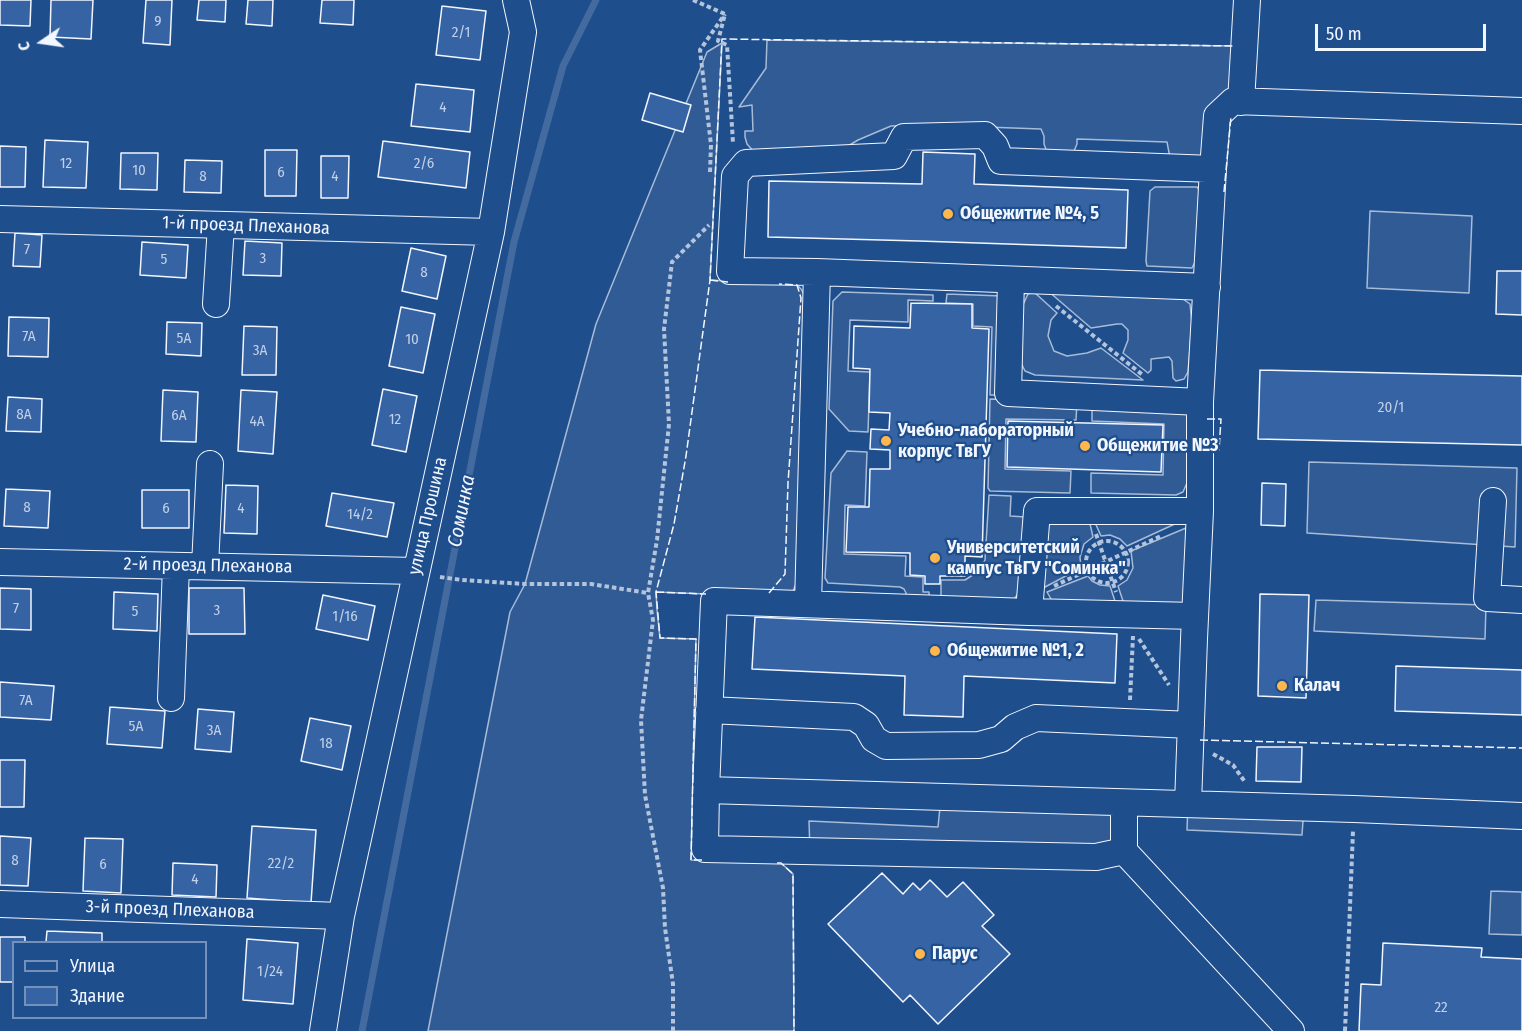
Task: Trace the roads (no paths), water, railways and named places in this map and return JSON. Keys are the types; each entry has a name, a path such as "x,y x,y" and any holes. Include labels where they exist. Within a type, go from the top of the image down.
{"street":[{"name":"улица Прошина","path":"323,1031 341,916 423,573 491,232 523,32 516,0"},
{"path":"1241,102 1247,0"},
{"path":"1188,804 1200,511 1200,402 1217,116 1233,101 1522,111"},
{"path":"1207,287 817,272 730,271 723,178 746,163 894,156 904,137 985,135 994,146 1001,161 1213,169"},
{"name":"1-й проезд Плеханова","path":"0,219 491,232"},
{"path":"216,304 222,225"},
{"path":"808,604 817,272"},
{"path":"1011,280 1008,393 1200,402"},
{"path":"205,566 210,464"},
{"path":"1493,501 1487,598 1522,600"},
{"path":"1029,612 1037,511 1200,511"},
{"name":"2-й проезд Плеханова","path":"0,562 423,573"},
{"path":"171,698 176,566"},
{"path":"1124,851 1096,857 1060,857 705,849 714,601 1195,616"},
{"path":"709,710 854,717 866,726 874,738 886,746 979,745 1001,739 1015,727 1036,718 1129,722 1191,735"},
{"path":"706,790 1522,816"},
{"path":"1124,803 1124,851 1291,1031"},
{"name":"3-й проезд Плеханова","path":"0,904 341,916"}],"waterway":[{"name":"Соминка","path":"362,1031 514,242 563,66 596,0"}],"place":[{"name":"Общежитие №4, 5","path":"948,214"},
{"name":"Учебно-лабораторный корпус ТвГУ","path":"886,441"},
{"name":"Общежитие №3","path":"1085,446"},
{"name":"Университетский кампус ТвГУ \"Соминка\"","path":"935,558"},
{"name":"Общежитие №1, 2","path":"935,651"},
{"name":"Калач","path":"1282,686"},
{"name":"Парус","path":"920,954"}]}
